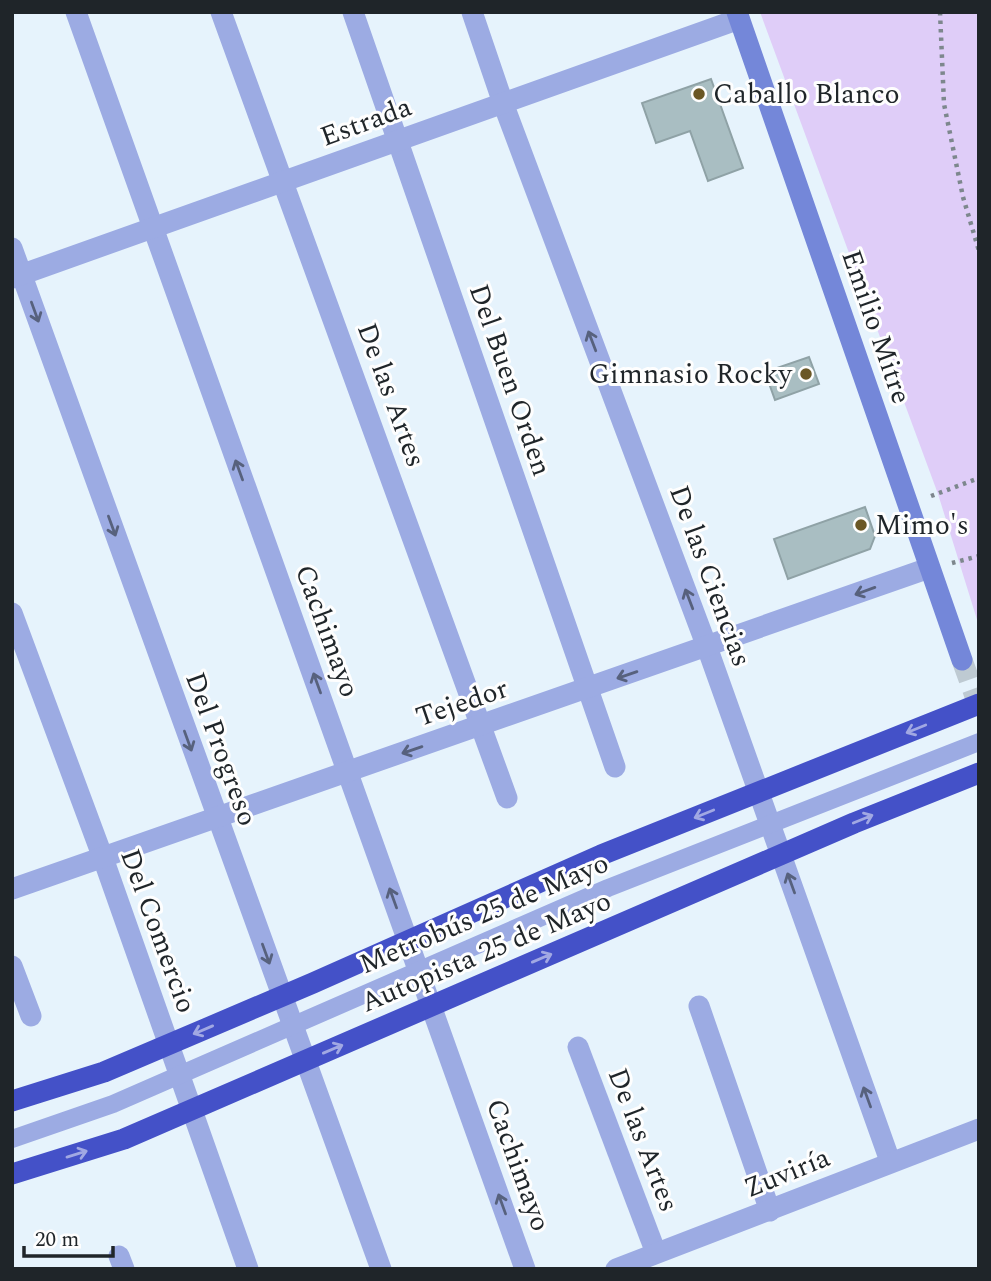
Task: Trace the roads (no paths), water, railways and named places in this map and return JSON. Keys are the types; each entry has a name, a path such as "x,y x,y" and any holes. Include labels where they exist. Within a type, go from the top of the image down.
{"highway":[{"name":"Autopista 25 de Mayo","path":"12,1101 104,1072 601,855 979,704"},
{"name":"Autopista 25 de Mayo","path":"12,1174 124,1139 854,823 979,774"}],"street":[{"name":"Cachimayo","path":"76,12 525,1269"},
{"name":"De las Artes","path":"221,12 507,798"},
{"name":"Del Buen Orden","path":"353,12 615,766"},
{"name":"De las Ciencias","path":"472,12 503,103 707,647 890,1161"},
{"name":"Estrada","path":"17,276 503,103 738,16"},
{"name":"Emilio Mitre","path":"738,16 962,660"},
{"name":"Del Progreso","path":"12,248 17,276 381,1269"},
{"name":"Tejedor","path":"12,889 929,568"},
{"name":"Del Comercio","path":"12,612 103,858 248,1269"},
{"path":"12,966 30,1016"},
{"path":"699,1006 770,1211"},
{"name":"De las Artes","path":"578,1047 656,1253"},
{"name":"Zuviría","path":"616,1269 770,1211 890,1161 979,1129"}],"lane":[{"name":"Metrobús 25 de Mayo","path":"12,1139 113,1104 608,888 979,742"}],"tunnel":[{"path":"962,660 979,707"}],"place":[{"name":"Caballo Blanco","path":"699,94"},
{"name":"Gimnasio Rocky","path":"806,374"},
{"name":"Mimo's","path":"861,525"}]}
